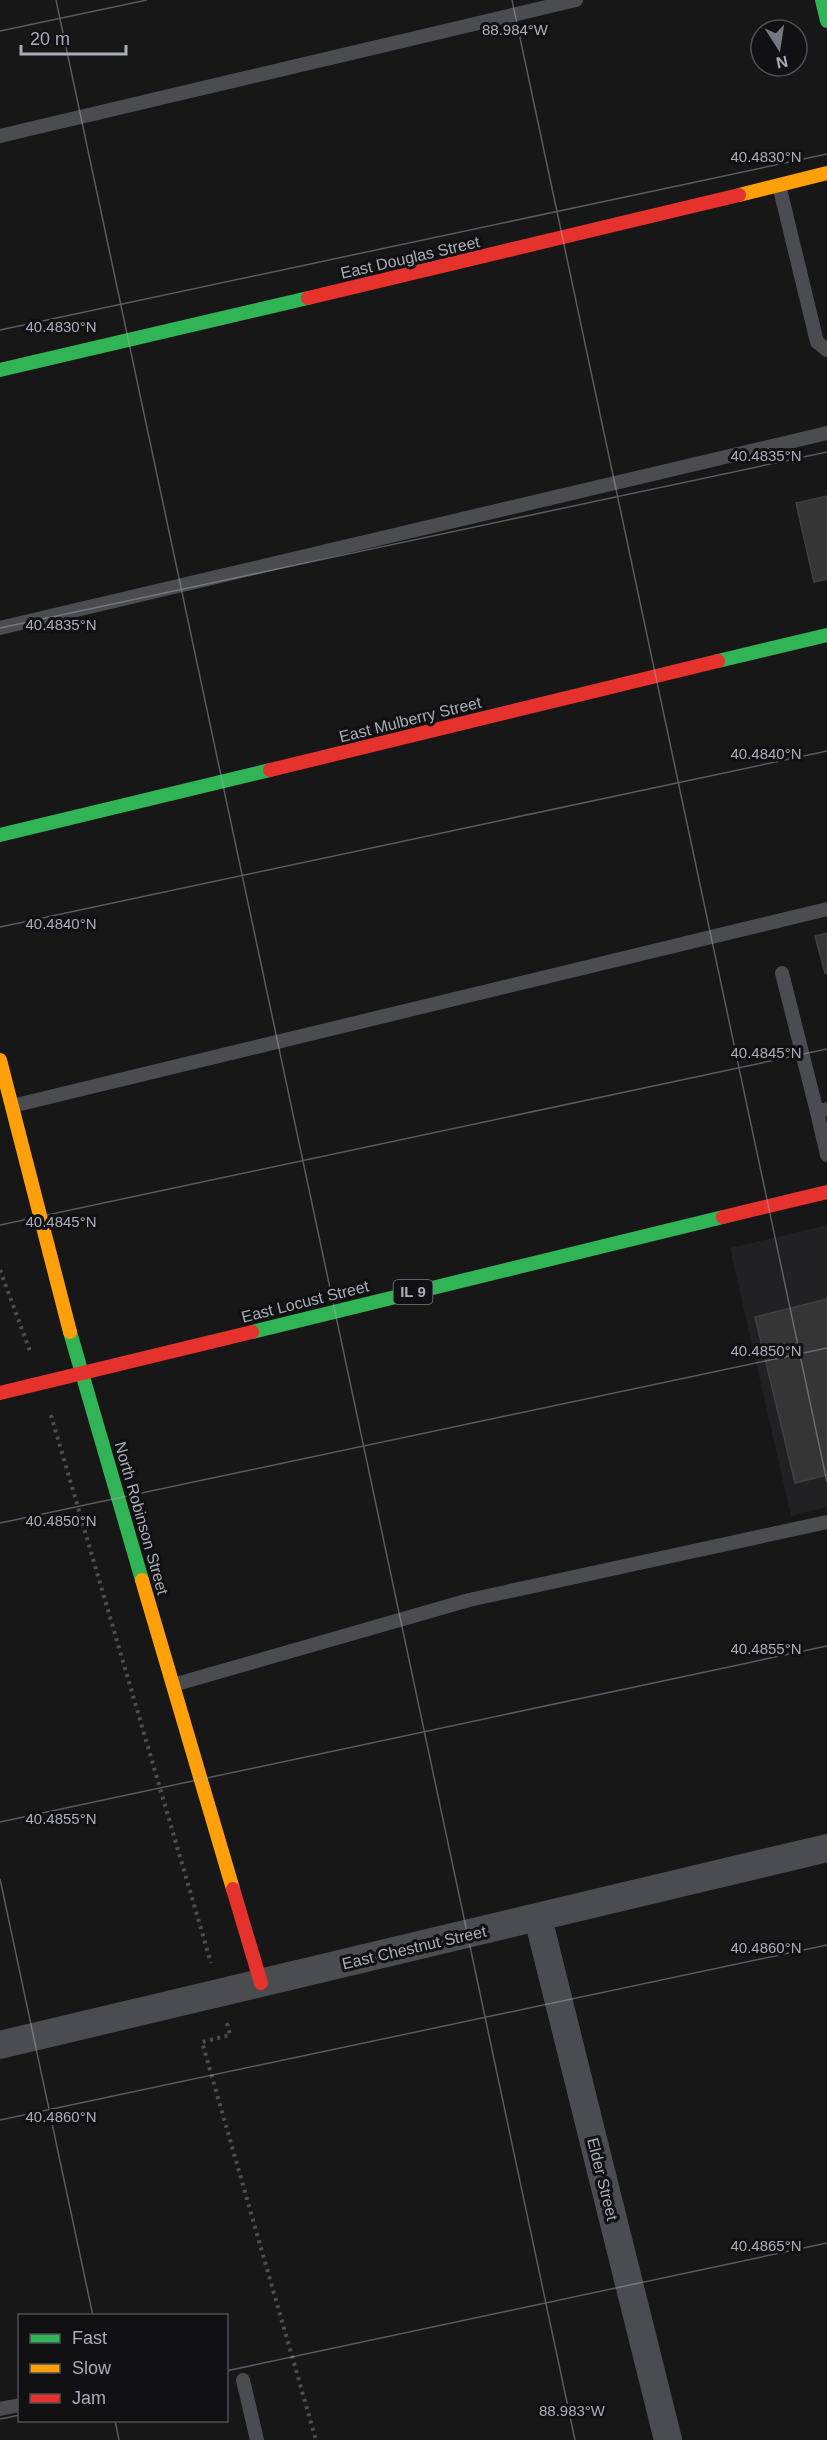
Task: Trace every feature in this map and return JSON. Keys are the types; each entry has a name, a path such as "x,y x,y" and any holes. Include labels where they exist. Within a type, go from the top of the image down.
{"street":[{"path":"822,0 827,21"},
{"name":"East Douglas Street","path":"0,370 827,173"},
{"name":"East Mulberry Street","path":"0,835 827,635"},
{"name":"North Robinson Street","path":"0,1060 81,1372 261,1983"},
{"name":"East Locust Street","path":"0,1393 827,1191"},
{"name":"East Chestnut Street","path":"0,2045 827,1848"},
{"name":"Elder Street","path":"538,1918 668,2440"}],"lane":[{"path":"0,136 576,0"},
{"path":"779,185 817,342 827,350"},
{"path":"0,628 827,433"},
{"path":"12,1106 827,909"},
{"path":"782,973 822,1110 827,1155"},
{"path":"173,1685 469,1600 827,1522"},
{"path":"243,2380 257,2440"},
{"path":"0,2409 18,2404"}],"path":[{"path":"0,1270 42,1383 219,1994 230,2035 202,2042 316,2440"}],"shaded area":[{"path":"827,1225 827,1507 791,1516 730,1248"}],"building":[{"path":"827,496 827,579 814,582 796,503"},
{"path":"827,933 827,973 825,973 815,936"},
{"path":"827,1299 827,1475 795,1483 755,1317"}],"traffic: fast":[{"path":"822,0 827,21"},
{"path":"0,370 308,298"},
{"path":"718,661 827,635"},
{"path":"0,835 270,770"},
{"path":"252,1332 723,1217"},
{"path":"70,1332 142,1580"}],"traffic: slow":[{"path":"739,195 827,173"},
{"path":"0,1060 70,1332"},
{"path":"142,1580 233,1889"}],"traffic: jam":[{"path":"308,298 739,195"},
{"path":"270,770 718,661"},
{"path":"723,1217 827,1192"},
{"path":"0,1393 252,1332"},
{"path":"233,1889 261,1983"}]}
